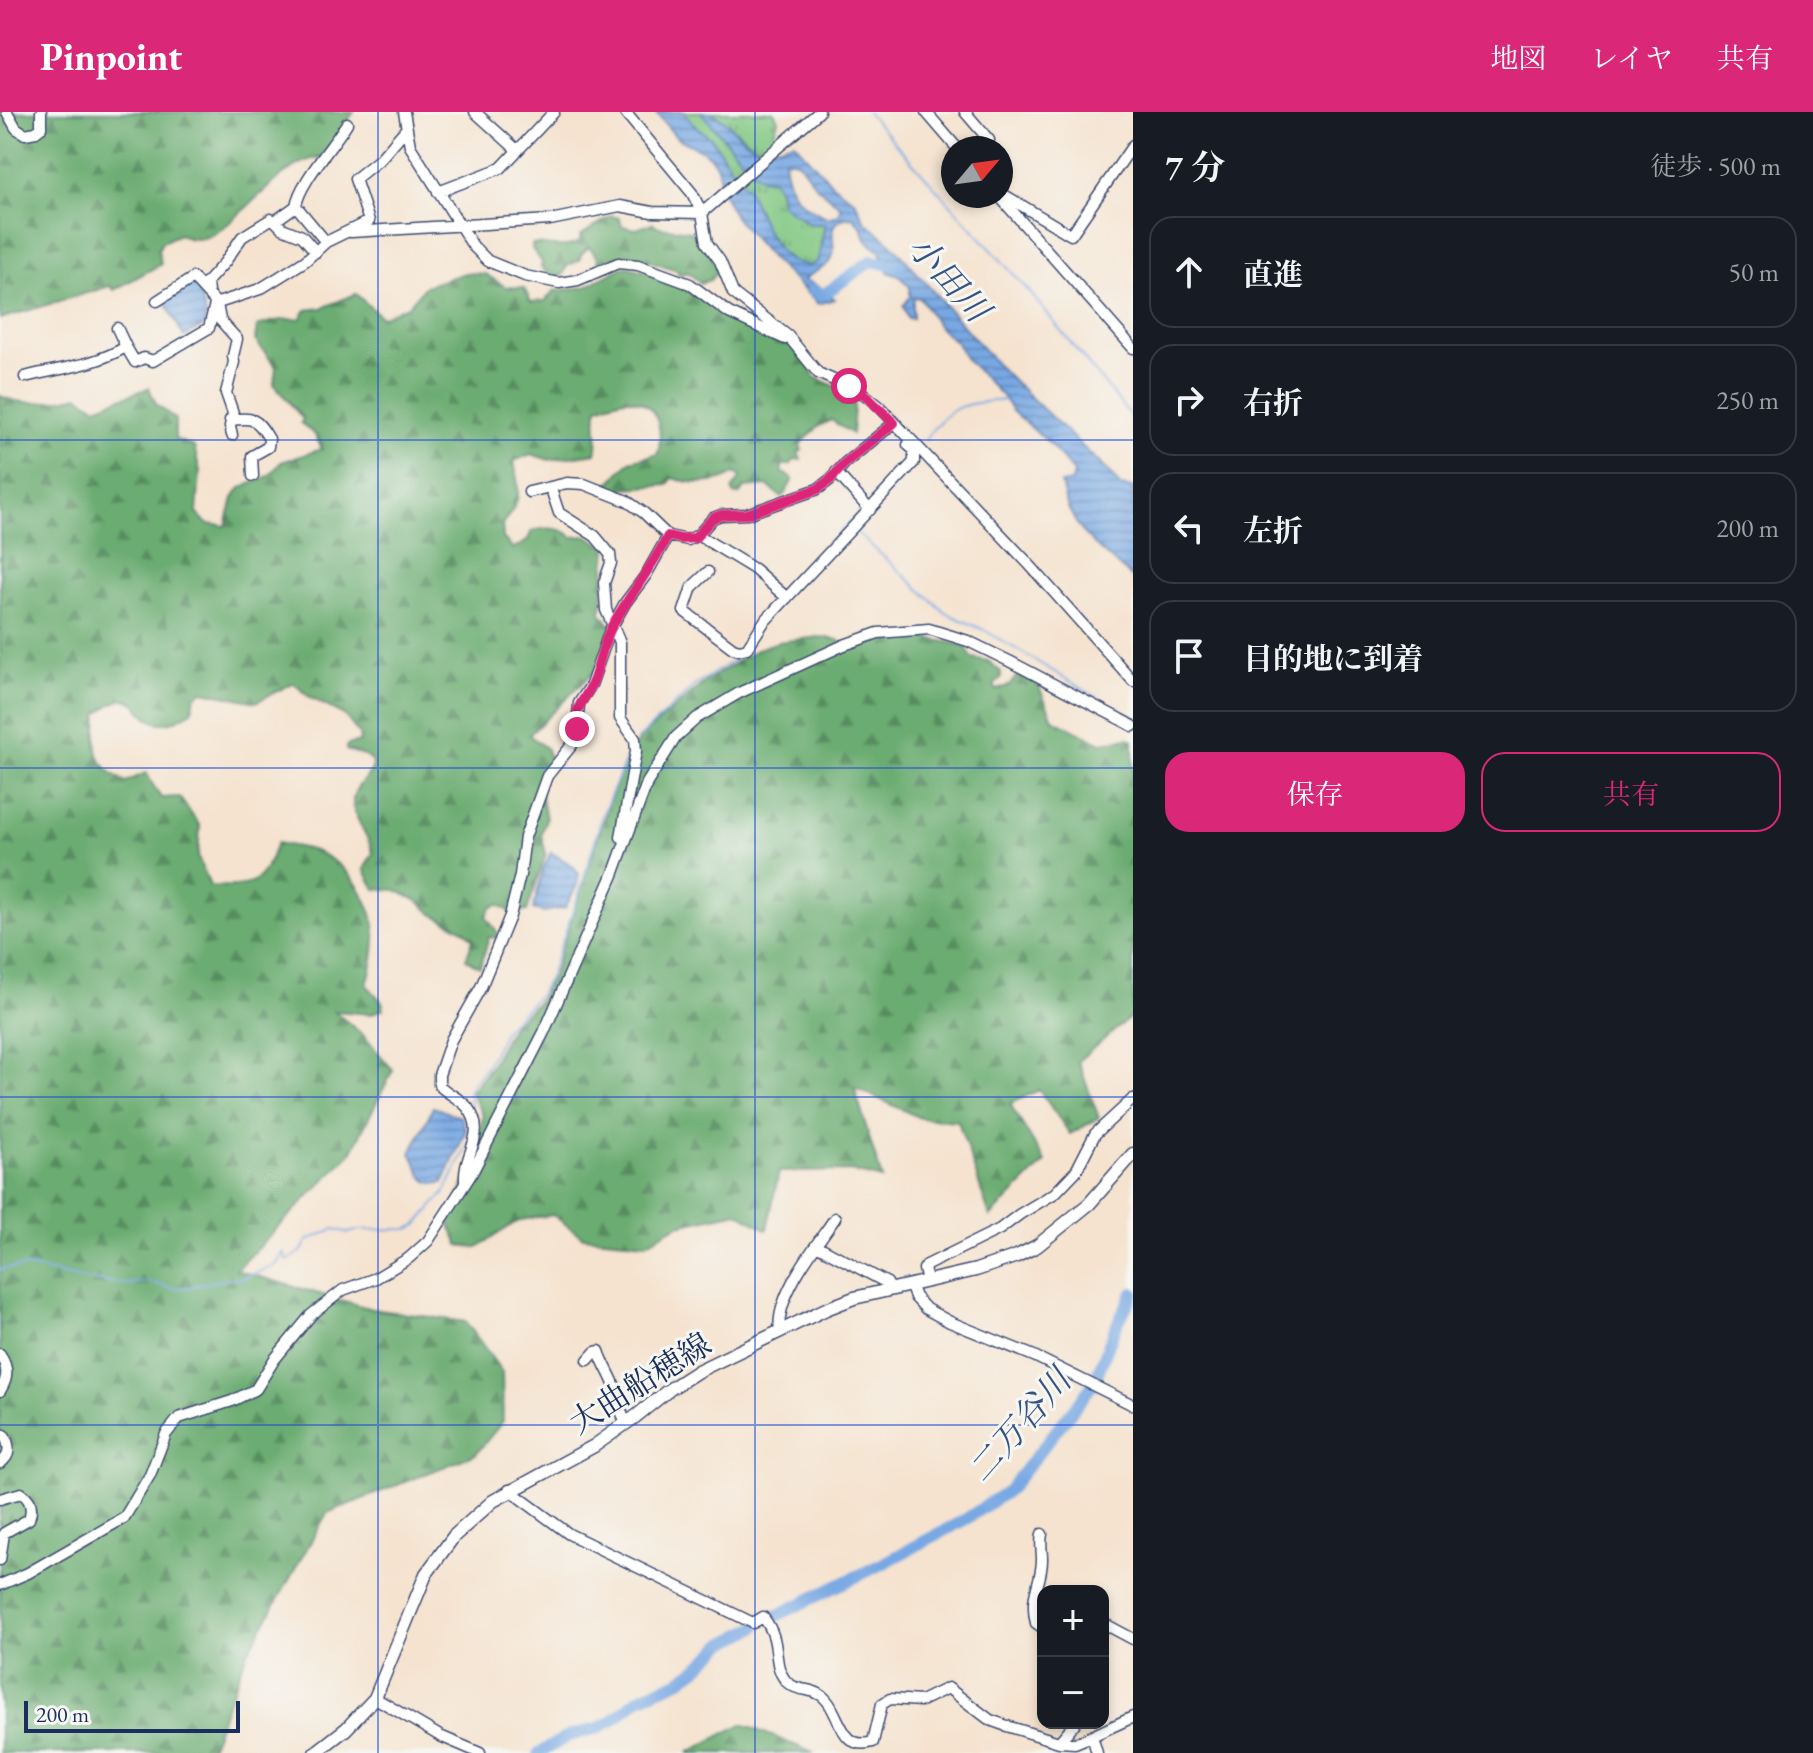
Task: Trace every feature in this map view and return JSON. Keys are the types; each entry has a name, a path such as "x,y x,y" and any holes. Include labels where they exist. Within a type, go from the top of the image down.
{"main road":[{"name":"大曲船穂線","path":"315,1753 346,1729 375,1698 426,1574 454,1536 509,1490 594,1446 698,1371 841,1302 976,1270 1037,1246 1089,1204 1133,1154"}],"street":[{"path":"7,112 16,128 25,134 41,128 41,112"},
{"path":"404,112 410,146 482,256 510,271 559,283 578,280 618,263 638,265 690,284 729,313 795,344"},
{"path":"475,112 517,150"},
{"path":"438,192 501,168 554,112"},
{"path":"625,112 706,210 707,243 720,261 733,293 788,336 818,373 864,394 916,456 914,462 764,622 752,644 739,650 684,611 692,587 708,572"},
{"path":"345,233 550,220 620,206 652,212 706,210 819,112"},
{"path":"926,112 947,136"},
{"path":"965,112 986,136"},
{"path":"296,234 302,188 347,123"},
{"path":"117,328 135,362 144,358 153,361 209,328 212,307 260,289 326,242 369,221 355,179 380,159 405,130"},
{"path":"1013,197 1071,235 1133,145"},
{"path":"1012,208 1133,348"},
{"path":"275,221 299,210"},
{"path":"299,210 326,242"},
{"path":"209,295 207,282 242,237 271,219 282,228 302,236 316,252"},
{"path":"157,301 193,278 217,304 220,320 237,339 226,393 233,413 230,420 232,435"},
{"path":"25,377 83,366 126,347"},
{"path":"230,420 250,417 269,439 268,447 252,456 253,476"},
{"path":"529,492 575,483 609,492 644,513 668,536 688,540 698,535 713,518 747,514 818,489 892,425"},
{"path":"892,425 924,452 1133,681"},
{"path":"836,472 870,510"},
{"path":"551,489 559,513 595,536 610,554 611,563 604,583 606,610 620,642 620,718 635,739 636,751 618,859"},
{"path":"698,535 754,569 787,598"},
{"path":"466,1183 464,1176 478,1129 475,1119 460,1099 441,1088 439,1075 451,1040 481,987 504,933 517,887 525,837 547,776 572,745 577,729 577,707 591,685 614,624 668,536"},
{"path":"0,1585 28,1573 124,1518 150,1475 166,1434 179,1418 232,1401 256,1389 274,1360 311,1315 343,1290 376,1278 409,1258 428,1241 466,1183 501,1120 544,1032 647,783 666,750 685,728 739,693 829,651 878,633 929,629 1009,661 1133,726"},
{"path":"927,1281 924,1269 927,1265 1000,1229 1065,1184 1081,1163 1095,1134 1133,1099"},
{"path":"780,1332 779,1323 787,1296 835,1218"},
{"path":"816,1245 887,1283 891,1290"},
{"path":"910,1285 915,1297 926,1309 1133,1405"},
{"path":"588,1360 599,1351 605,1371 614,1384 626,1424"},
{"path":"0,1354 7,1371 0,1391"},
{"path":"0,1433 5,1436 9,1450 8,1458 0,1463"},
{"path":"509,1490 569,1534 753,1623 763,1617 776,1636 779,1668 785,1679 791,1686 818,1693 827,1701 833,1708 841,1736 848,1744 865,1748 873,1742 882,1704 890,1699 921,1701 948,1688 990,1720 1059,1742 1075,1743 1133,1717"},
{"path":"0,1499 21,1493 27,1496 31,1505 29,1519 4,1533 0,1560"},
{"path":"1037,1624 1032,1609 1043,1560 1040,1545 1042,1534"},
{"path":"1109,1626 1133,1639"},
{"path":"375,1698 430,1731 480,1753"},
{"path":"1059,1742 1070,1729"},
{"path":"1092,1736 1097,1753"}],"green space":[{"path":"0,112 354,112 321,158 307,160 293,168 222,229 202,238 190,239 180,234 162,242 158,250 161,264 114,290 110,286 0,319"},
{"path":"684,112 701,112 748,167 773,180 782,205 810,224 825,224 818,261 809,266 792,261 781,252 768,234 747,187 712,139"},
{"path":"713,112 774,112 778,120 769,149 755,146"},
{"path":"611,216 620,218 622,226 636,229 653,223 659,227 690,231 711,256 717,272 710,280 700,283 688,272 679,275 677,270 636,256 611,258 599,265 597,256 589,247 581,254 580,260 567,266 562,276 553,279 541,267 542,262 532,249 532,244 574,244 580,241 580,236"},
{"path":"625,266 661,276 699,297 725,317 791,346 807,362 814,377 855,395 852,434 831,420 819,426 800,445 802,451 798,452 801,460 795,459 790,465 782,465 782,472 793,479 781,497 768,486 744,488 739,495 734,494 732,490 741,477 735,473 704,483 672,478 668,485 624,488 620,493 605,488 630,461 658,454 660,436 657,419 647,406 629,399 598,407 596,453 549,460 531,454 514,461 517,501 502,524 503,538 513,549 527,541 532,531 554,529 573,537 588,536 607,548 601,613 612,627 604,662 529,735 547,749 551,765 538,779 546,819 541,834 546,853 527,911 512,913 498,904 491,908 486,917 498,933 497,938 489,937 480,967 466,959 473,939 464,930 396,890 375,889 364,869 373,853 353,801 355,792 373,766 371,760 346,750 347,745 360,742 359,734 344,715 311,698 293,683 256,702 203,691 195,696 192,711 166,723 153,721 129,700 112,704 98,714 98,754 107,769 126,782 146,773 161,798 179,797 200,826 198,857 210,886 237,886 254,881 265,868 277,843 309,849 331,859 352,878 372,915 375,942 367,985 384,1004 383,1009 371,1014 334,1011 363,1035 393,1070 351,1153 236,1270 372,1309 466,1322 502,1372 503,1421 476,1454 327,1513 247,1654 208,1753 0,1753 0,396 29,402 49,402 79,396 96,407 149,388 156,404 175,419 175,439 194,447 200,471 197,513 207,524 226,526 233,498 241,488 269,476 281,462 322,449 315,435 301,423 303,419 274,384 276,367 255,340 257,327 300,319 306,310 322,308 356,294 381,317 408,306 425,286 465,273 485,274 506,287 524,288 531,302 545,301 554,291 585,287"},
{"path":"917,635 966,647 972,658 988,661 1001,672 994,686 997,690 1010,685 1023,674 1037,682 1053,719 1101,743 1128,738 1133,740 1133,1015 1078,1061 1099,1118 1070,1134 1039,1090 1010,1104 1045,1162 990,1217 958,1121 920,1118 854,1087 882,1179 851,1171 779,1172 767,1230 738,1212 678,1225 646,1243 583,1237 553,1215 520,1220 476,1248 459,1245 447,1219 472,1169 483,1116 471,1092 491,1065 513,1024 537,1003 553,975 610,800 627,757 642,736 706,681 758,649 778,642 819,637 838,640 849,650 875,638"},
{"path":"742,1724 814,1753 688,1753"}],"water":[{"path":"655,112 684,112 712,139 747,187 768,234 781,252 792,261 809,266 818,261 825,224 810,224 782,205 773,180 761,178 748,167 701,112 719,117 746,141 761,148 794,142 832,184 855,201 865,222 890,242 1000,368 1120,486 1133,488 1133,578 1087,537 1071,514 1061,484 1072,482 1074,472 1047,441 1012,411 1002,396 965,358 957,343 938,326 921,299 913,299 913,319 908,318 903,306 910,297 910,287 899,276 888,272 880,252 867,241 853,217 836,223 830,261 804,280 835,299 818,304 735,217 721,190 718,168 712,159 677,138","holes":["784,159 798,161 816,186 841,207 838,214 829,218 809,208 796,196 788,181"]},
{"path":"191,283 198,288 206,315 204,326 184,337 165,302"},
{"path":"551,852 573,866 579,874 565,908 543,912 533,909"},
{"path":"433,1107 461,1117 466,1130 443,1183 425,1180 411,1153"}],"waterway":[{"path":"867,112 1027,289 1133,419"},
{"name":"小田川","path":"812,290 823,295 871,261 898,266"},
{"path":"925,440 942,419 958,408 1004,400"},
{"path":"870,500 908,456"},
{"path":"785,591 863,508"},
{"path":"855,531 946,613 984,630 1120,711"},
{"path":"753,631 756,623 781,596"},
{"path":"639,738 694,686 739,657"},
{"path":"471,1105 468,1092 506,1028 538,996 549,978 580,891 602,816 632,745"},
{"path":"0,1269 29,1267 82,1279 127,1284 149,1282 176,1289 241,1279 276,1265 284,1252 287,1261 302,1251 307,1241 334,1229 349,1233 408,1229 417,1225 445,1192 469,1142"},
{"name":"二万谷川","path":"774,1617 966,1519 1009,1490 1094,1383 1133,1293"},
{"name":"二万谷川","path":"539,1753 569,1736 612,1721 639,1698 679,1681 723,1644 756,1627"}],"route":[{"path":"577,729 577,707 594,679 610,630 668,536 688,540 695,538 713,518 747,514 818,489 894,423 879,406 849,386"}]}
